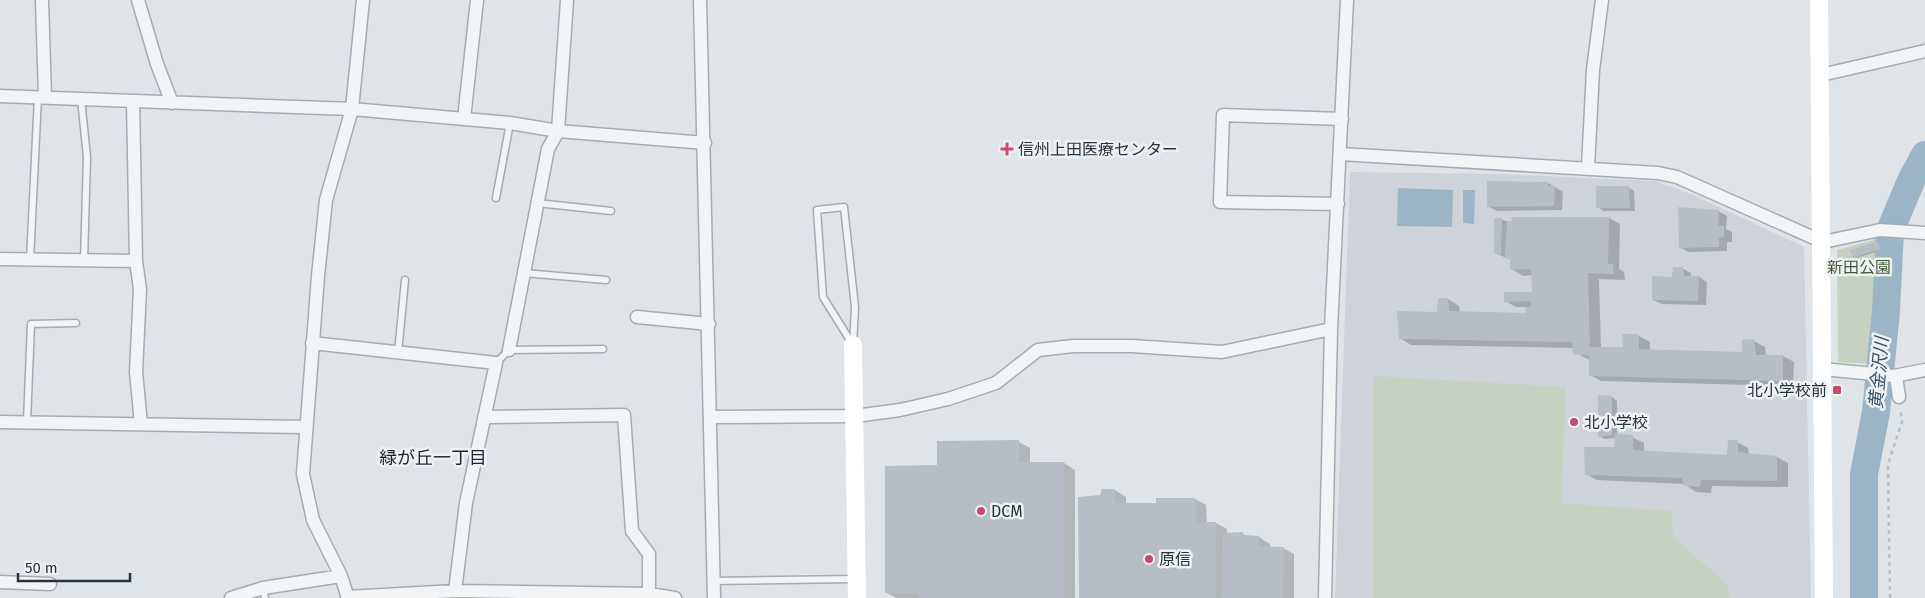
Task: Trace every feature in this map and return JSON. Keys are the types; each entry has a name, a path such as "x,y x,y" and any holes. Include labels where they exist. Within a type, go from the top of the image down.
{"street":[{"path":"41,97 42,0"},
{"path":"138,0 156,64 172,102"},
{"path":"363,0 352,110 326,200 312,343 303,474 313,520 341,576 348,597 455,591 594,596 649,594 675,598"},
{"path":"464,119 477,0"},
{"path":"510,350 548,149 558,131 567,0"},
{"path":"700,0 712,417 714,598"},
{"path":"1325,598 1331,330 1346,0"},
{"path":"1588,167 1593,70 1602,0"},
{"path":"1820,0 1824,598"},
{"path":"1820,75 1925,51"},
{"path":"0,96 352,110 510,123 558,131 705,143"},
{"path":"133,101 136,262 140,289 136,372 141,424"},
{"path":"1338,204 1220,202 1223,115 1342,119"},
{"path":"1340,154 1588,167 1658,173 1677,177 1823,242 1880,230 1925,233"},
{"path":"0,259 136,262"},
{"path":"637,317 709,324"},
{"path":"712,417 855,416 900,410 948,399 996,383 1038,350 1093,346 1222,352 1331,330"},
{"path":"312,343 496,363 466,503 455,591"},
{"path":"853,345 857,598"},
{"path":"1823,369 1895,376 1925,370"},
{"path":"1895,376 1899,397"},
{"path":"484,417 624,415 632,531 649,554 649,594"},
{"path":"0,422 306,427"},
{"path":"231,598 264,593 341,576"},
{"path":"0,582 50,584"}],"lane":[{"path":"30,260 41,97"},
{"path":"81,99 87,157 84,260"},
{"path":"496,198 510,123"},
{"path":"537,203 611,211"},
{"path":"844,207 855,307 853,345 823,297 817,210 844,207"},
{"path":"524,273 606,280"},
{"path":"398,353 405,280"},
{"path":"27,422 32,324 76,323"},
{"path":"496,363 510,350 603,349"},
{"path":"714,581 857,579"}],"path":[{"path":"1890,598 1888,464 1902,422 1899,397"}],"shaded area":[{"name":"北小学校","path":"1350,172 1499,174 1655,181 1691,194 1804,247 1811,598 1335,598"}],"green space":[{"name":"新田公園","path":"1884,237 1873,364 1838,362 1837,250"},
{"path":"1373,376 1566,387 1561,503 1672,511 1673,537 1728,585 1729,598 1373,598"}],"water":[{"path":"1398,188 1453,190 1452,227 1397,226"},
{"path":"1463,190 1475,190 1474,224 1463,223"}],"building":[{"path":"1487,181 1548,182 1548,186 1555,186 1554,206 1487,207"},
{"path":"1596,186 1629,186 1630,208 1596,208"},
{"path":"1678,207 1719,210 1718,225 1724,226 1724,237 1719,238 1719,247 1679,248"},
{"path":"1511,217 1609,217 1608,264 1613,264 1614,274 1588,273 1590,347 1623,347 1622,334 1639,334 1639,349 1742,352 1742,340 1754,339 1756,355 1783,355 1783,381 1589,376 1589,356 1573,354 1572,342 1399,339 1397,311 1437,312 1438,298 1448,298 1449,311 1526,313 1525,307 1531,307 1531,301 1504,302 1504,292 1532,292 1531,269 1510,270 1510,259 1505,258 1507,221 1512,221"},
{"path":"1494,218 1502,218 1501,254 1494,253"},
{"path":"1878,241 1880,249 1853,258 1850,250"},
{"path":"1673,267 1683,267 1684,276 1699,276 1698,301 1652,300 1652,276 1672,277"},
{"path":"1598,395 1612,396 1612,435 1598,437"},
{"path":"1615,433 1633,435 1633,450 1727,455 1728,440 1738,440 1738,452 1777,456 1777,481 1701,480 1700,487 1684,486 1682,478 1585,475 1584,447 1614,447"},
{"path":"1019,440 1019,462 1064,462 1064,598 919,598 919,594 885,593 885,466 937,465 937,441"},
{"path":"1102,489 1115,489 1115,503 1156,503 1156,498 1195,498 1197,522 1216,522 1216,598 1079,598 1078,497 1100,495"},
{"path":"1243,532 1243,535 1259,536 1259,546 1284,547 1283,598 1222,598 1223,533"}],"waterway":[{"name":"黄金沢川","path":"1864,598 1864,474 1876,412 1886,311 1890,231 1911,181 1925,155"}],"place":[{"name":"信州上田医療センター","path":"1007,149"},
{"name":"北小学校前","path":"1837,390"},
{"name":"北小学校","path":"1574,422"},
{"name":"DCM","path":"981,511"},
{"name":"原信","path":"1149,559"}],"district":[{"name":"緑が丘一丁目","path":"433,458"}]}
